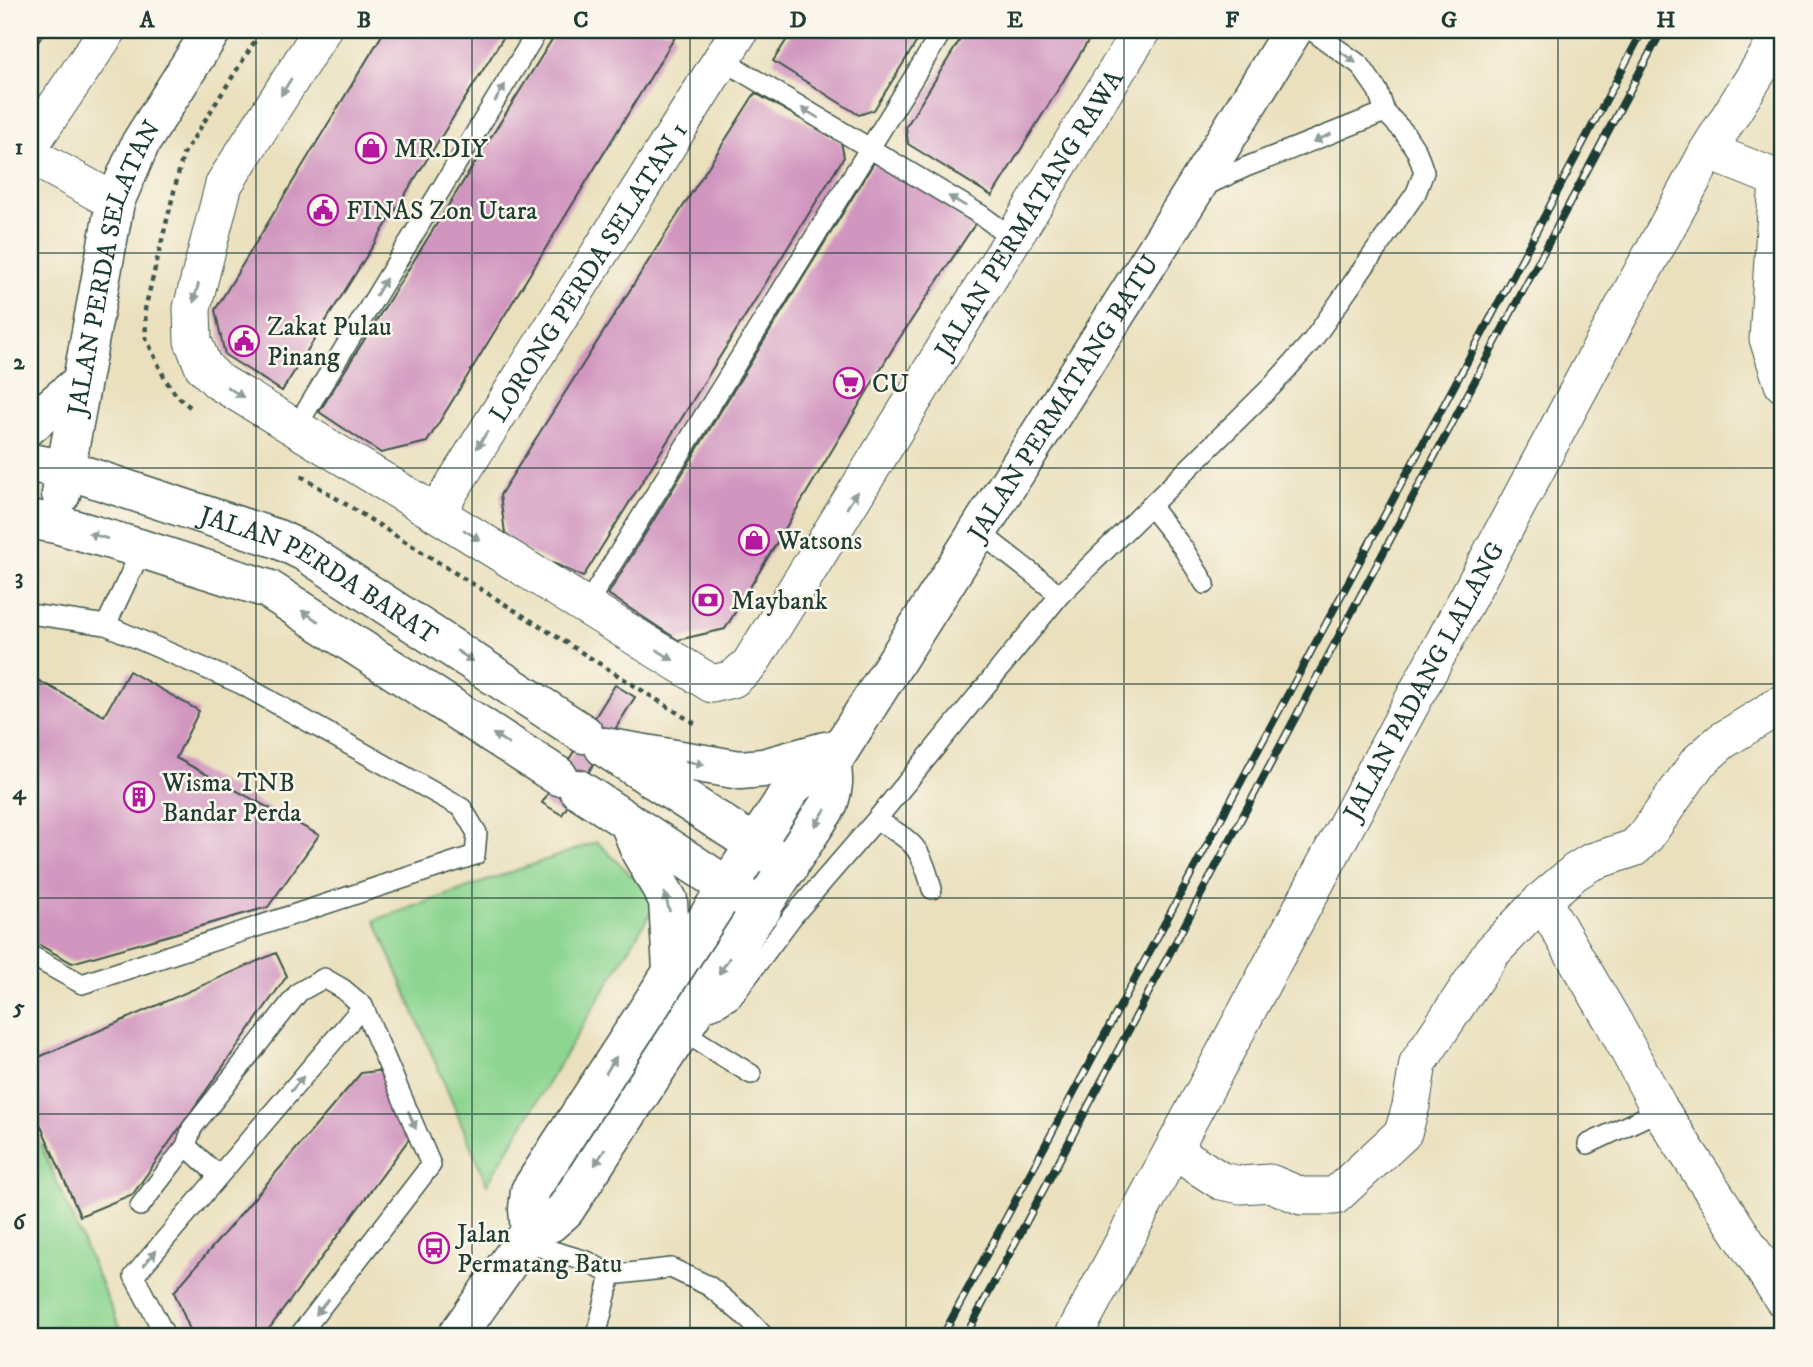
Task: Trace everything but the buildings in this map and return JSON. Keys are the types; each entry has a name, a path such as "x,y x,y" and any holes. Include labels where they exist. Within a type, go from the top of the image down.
{"main road":[{"name":"JALAN PERDA SELATAN","path":"43,521 47,466 80,383 116,202 140,144 212,30"},
{"name":"JALAN PERMATANG BATU","path":"837,754 1293,30"},
{"path":"30,425 80,383"},
{"name":"JALAN PERDA BARAT","path":"47,466 278,540 305,552 789,867"},
{"name":"JALAN PERDA BARAT","path":"43,521 268,589 727,886 777,912"},
{"path":"594,740 740,770 837,754"},
{"path":"526,1237 530,1191 672,970 793,786 815,767 837,754"},
{"path":"456,1337 526,1237 550,1223 565,1210 686,1024 777,912 789,867 828,805 833,790 837,754"},
{"path":"629,822 640,851 668,900 672,970"}],"street":[{"path":"30,145 108,30"},
{"path":"322,30 224,184 192,308 193,341 203,366 218,381 586,606"},
{"name":"JALAN PERMATANG RAWA","path":"586,606 712,684 733,679 750,664 1142,30"},
{"name":"JALAN PADANG LALANG","path":"1073,1337 1708,151 1783,31"},
{"name":"LORONG PERDA SELATAN 1","path":"436,513 731,44"},
{"path":"1708,151 1778,179 1768,338 1783,384"},
{"path":"30,155 116,202"},
{"path":"1173,1150 1221,1181 1241,1185 1270,1183 1301,1196 1335,1196 1403,1133 1411,1106 1418,1063 1492,951 1542,900 1575,872 1591,862 1634,848 1646,836 1698,762 1722,741 1783,703"},
{"path":"1542,900 1614,1023 1660,1110 1783,1299"}],"lane":[{"path":"295,429 538,30"},
{"path":"586,606 943,30"},
{"path":"777,912 876,820 1060,595 1273,385 1312,341 1416,194 1424,172 1417,152 1405,132 1385,112 1378,91 1360,65 1311,30"},
{"path":"731,44 868,149 981,215 1014,239"},
{"path":"1191,195 1224,176 1385,112"},
{"path":"1150,506 1183,548 1205,584"},
{"path":"978,531 1060,595"},
{"path":"106,625 142,549"},
{"path":"30,614 106,625 241,684 462,808 477,833 475,855 82,984 30,955"},
{"path":"876,820 908,839 924,859 932,889"},
{"path":"140,1206 186,1146 192,1128 299,992 324,978 343,989 363,1006 432,1165 298,1337"},
{"path":"166,1337 134,1276 363,1006"},
{"path":"686,1024 751,1074"},
{"path":"1588,1144 1660,1110"},
{"path":"186,1146 219,1176"},
{"path":"526,1237 587,1261 611,1275 671,1268 709,1286 765,1337"},
{"path":"596,1337 611,1275"}],"green space":[{"path":"597,842 658,901 487,1184 375,920"},
{"path":"30,1120 124,1337 30,1337"}],"railway":[{"path":"942,1337 1643,30"},
{"path":"965,1337 1662,30"}],"place":[{"name":"MR.DIY","path":"371,148"},
{"name":"FINAS Zon Utara","path":"323,210"},
{"name":"Zakat Pulau Pinang","path":"244,341"},
{"name":"CU","path":"849,383"},
{"name":"Watsons","path":"754,540"},
{"name":"Maybank","path":"708,600"},
{"name":"Wisma TNB Bandar Perda","path":"139,797"},
{"name":"Jalan Permatang Batu","path":"434,1248"}]}
